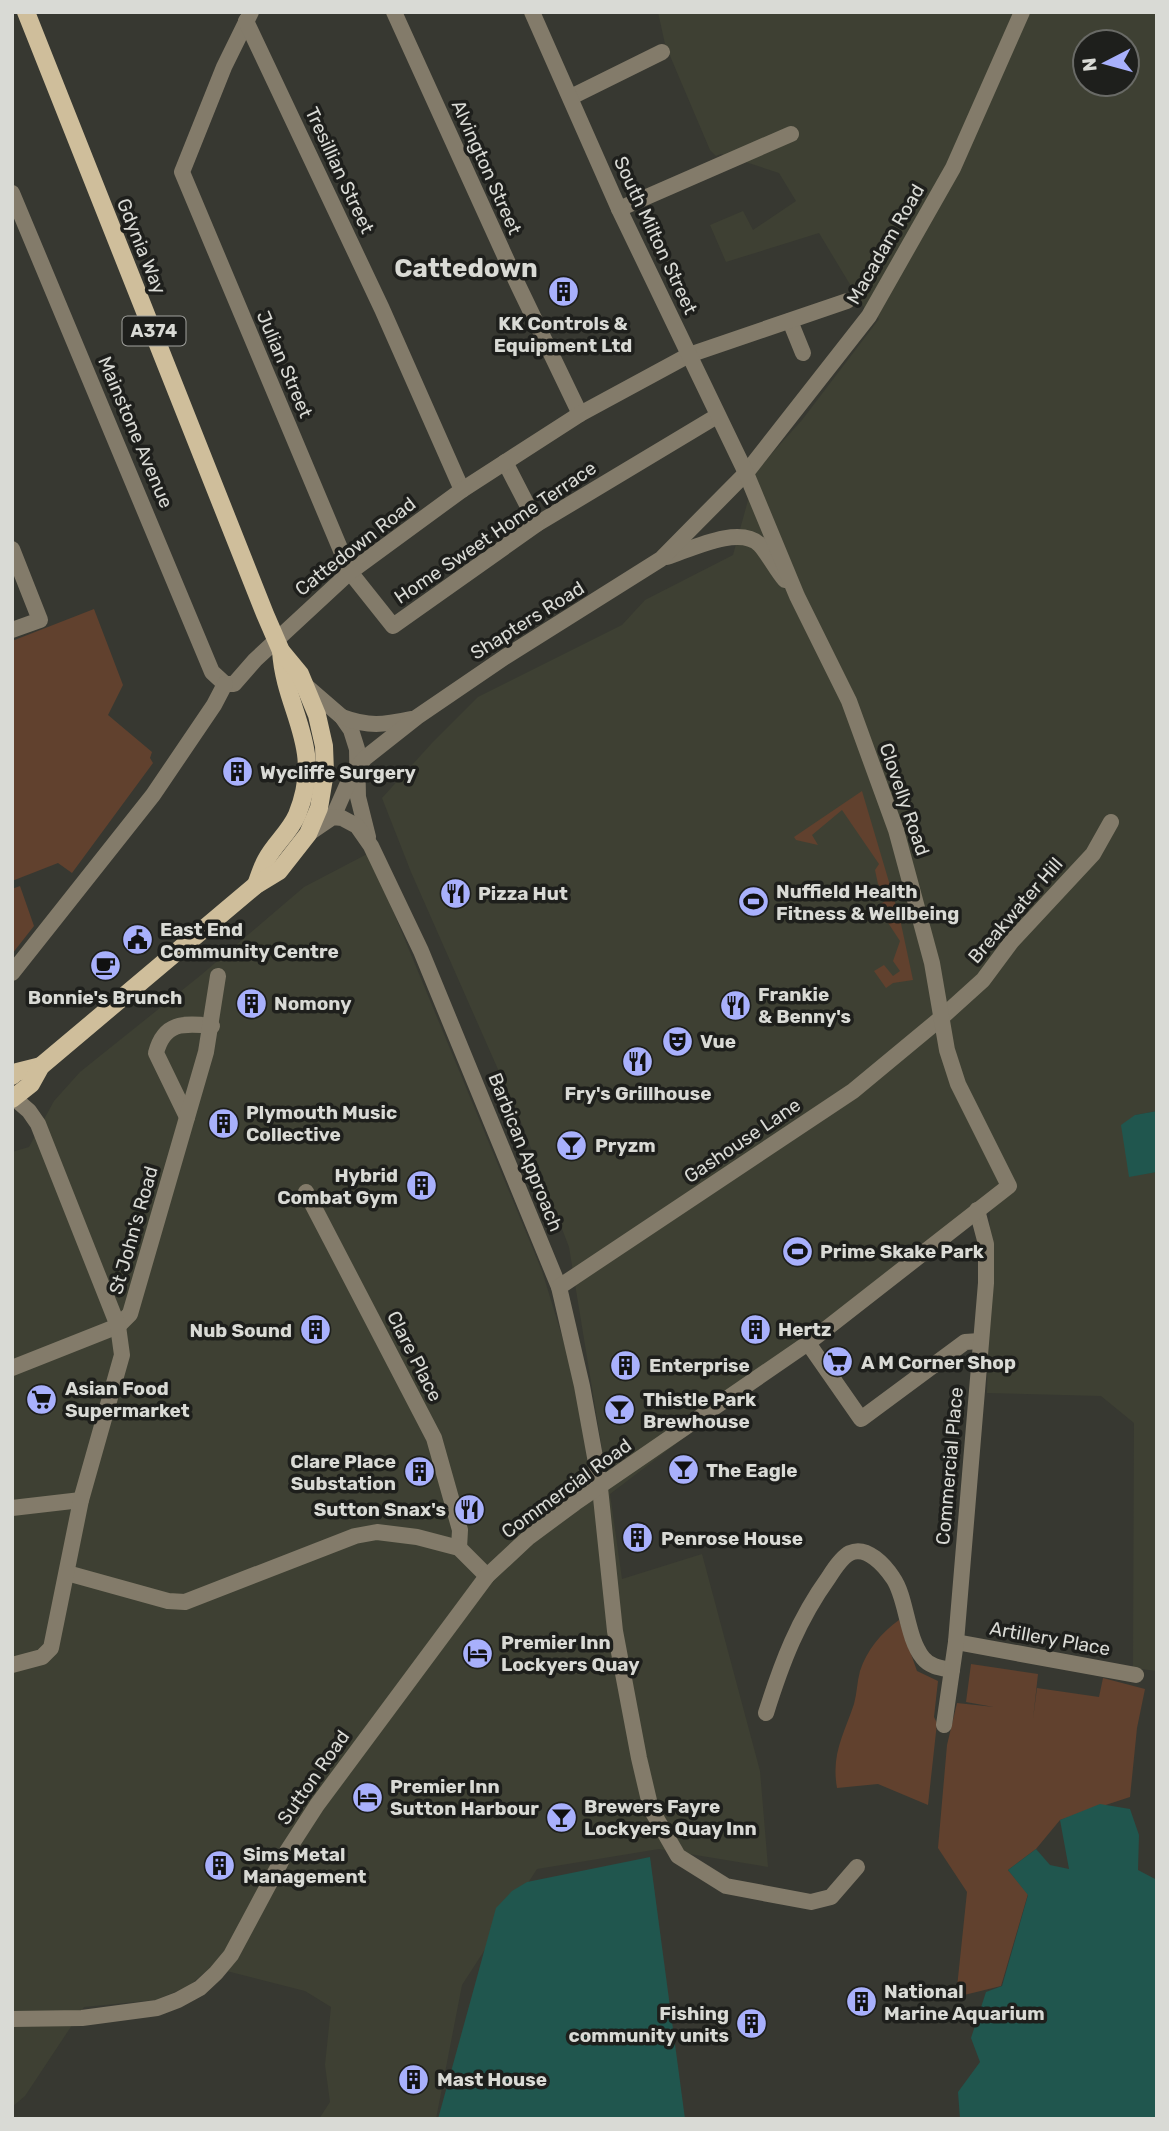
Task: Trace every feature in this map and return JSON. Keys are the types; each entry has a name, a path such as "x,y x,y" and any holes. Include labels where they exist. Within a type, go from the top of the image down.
{"main road":[{"name":"Gdynia Way","path":"26,12 281,651 283,676 303,732 306,776 297,815 289,831 267,858 256,885"},
{"name":"Gdynia Way","path":"13,1098 31,1084 41,1066 256,885 285,864 308,834 319,808 325,772 321,731 300,674 281,651"},
{"name":"Gdynia Way","path":"12,1076 17,1072 41,1066"}],"street":[{"name":"Alvington Street","path":"394,12 580,414"},
{"name":"South Milton Street","path":"532,12 619,209 746,473"},
{"name":"Macadam Road","path":"746,473 869,316 953,168 1022,12"},
{"name":"Julian Street","path":"248,17 224,67 182,172 350,572"},
{"name":"Tresillian Street","path":"248,17 462,490"},
{"path":"571,97 662,52"},
{"path":"619,209 791,134"},
{"name":"Mainstone Avenue","path":"12,193 212,672 225,684"},
{"name":"Cattedown Road","path":"12,973 153,794 214,705 225,684 234,684 255,660 350,572 462,490 580,414 689,355 847,301"},
{"path":"790,321 803,353"},
{"name":"Home Sweet Home Terrace","path":"350,572 393,626 537,524 717,416"},
{"path":"505,462 537,524"},
{"name":"Shapters Road","path":"332,817 358,766 417,717 505,657 661,559 746,473"},
{"name":"Clovelly Road","path":"746,473 797,596 849,701 896,830 932,963 947,1050 958,1084 1009,1186"},
{"name":"Shapters Road","path":"661,559 723,538 743,537 759,543 797,596"},
{"path":"12,549 40,620 12,630"},
{"name":"Barbican Approach","path":"304,684 342,717 355,741 358,797 371,846"},
{"name":"Shapters Road","path":"342,717 369,725 417,717"},
{"path":"308,834 332,817"},
{"name":"Barbican Approach","path":"332,817 342,818 357,826 371,846 421,951 559,1287 582,1385 600,1488 615,1631 651,1809 678,1856 726,1886 811,1902 831,1897 857,1867"},
{"name":"Breakwater Hill","path":"941,1018 983,980 1012,941 1093,854 1111,822"},
{"name":"St John's Road","path":"118,1326 130,1314 206,1052 218,976"},
{"name":"Gashouse Lane","path":"559,1287 853,1091 941,1018"},
{"path":"187,1117 156,1054 159,1041 168,1029 183,1025 212,1026"},
{"path":"12,1665 43,1657 51,1648 81,1500 122,1355 118,1326 38,1124 29,1111 13,1098"},
{"name":"Commercial Road","path":"487,1576 528,1537 808,1343 1009,1186"},
{"name":"Clare Place","path":"306,1192 434,1438 460,1530 459,1548"},
{"name":"Commercial Place","path":"944,1726 956,1642 986,1283 986,1244 977,1210"},
{"path":"12,1368 118,1326"},
{"path":"808,1343 861,1419 965,1342 980,1340"},
{"path":"12,1508 81,1500"},
{"path":"67,1573 168,1601 185,1602 347,1539 377,1532 417,1537 459,1548 487,1576"},
{"path":"766,1713 784,1655 809,1604 849,1553 859,1551 872,1556 884,1567 895,1580 904,1615 923,1658 937,1667 952,1670"},
{"name":"Sutton Road","path":"12,2019 82,2018 157,2008 200,1988 231,1955 284,1856 317,1805 487,1576"},
{"name":"Artillery Place","path":"956,1642 1136,1675"}],"shaded area":[{"path":"658,12 1157,12 1157,1111 1135,1115 1129,1176 1157,1172 1157,1671 1133,1668 1134,1423 1101,1396 987,1393 990,1205 610,1494 622,1579 702,1554 760,1771 768,1867 659,1849 537,1869 462,1985 436,2119 319,2119 330,2102 325,2065 331,2007 305,1991 211,1967 189,1986 156,2000 84,2007 25,2096 12,2107 12,1152 29,1147 54,1101 80,1072 201,975 304,887 369,853 542,1271 608,1486 569,1247 519,1117 411,872 382,798 478,697 622,625 645,600 733,555 756,471 802,420 879,319 873,311 869,316 819,233 726,262 710,225 743,211 753,230 796,201 779,173 721,154 716,156 710,150 665,44"},
{"path":"94,609 123,685 108,715 152,752 150,758 153,763 72,873 58,863 12,881 12,641"},
{"path":"862,791 900,919 913,980 893,983 886,988 874,971 884,965 893,976 900,971 893,961 900,941 879,909 879,905 890,898 878,884 875,870 879,864 842,810 812,835 818,845 796,840 794,837"},
{"path":"20,886 34,926 12,954 12,889"},
{"path":"899,1620 917,1671 938,1681 934,1717 937,1723 928,1805 878,1784 837,1788 837,1754 854,1704 860,1671 875,1642"},
{"path":"971,1664 1038,1674 1033,1719 1037,1688 1099,1697 1103,1678 1145,1689 1137,1728 1130,1797 1060,1820 1036,1849 1008,1870 1028,1894 1001,1986 956,1997 967,1892 938,1848 947,1745 957,1703 994,1707 966,1702"}],"water":[{"path":"1157,1111 1157,1172 1129,1177 1121,1125 1135,1115"},
{"path":"1100,1804 1130,1809 1139,1835 1138,1870 1157,1880 1157,2119 960,2119 958,2092 980,2062 971,2038 986,1992 1002,1986 1028,1895 1008,1870 1036,1849 1050,1865 1069,1869 1060,1820"},
{"path":"650,1857 685,2119 438,2119 496,1908 512,1891 527,1882"}],"place":[{"name":"KK Controls & Equipment Ltd","path":"563,292"},
{"name":"Wycliffe Surgery","path":"237,772"},
{"name":"Pizza Hut","path":"455,893"},
{"name":"Nuffield Health Fitness & Wellbeing","path":"753,902"},
{"name":"East End Community Centre","path":"137,940"},
{"name":"Bonnie's Brunch","path":"105,966"},
{"name":"Nomony","path":"251,1003"},
{"name":"Frankie & Benny's","path":"735,1005"},
{"name":"Vue","path":"677,1041"},
{"name":"Fry's Grillhouse","path":"638,1062"},
{"name":"Plymouth Music Collective","path":"223,1123"},
{"name":"Pryzm","path":"572,1145"},
{"name":"Hybrid Combat Gym","path":"421,1186"},
{"name":"Prime Skake Park","path":"797,1251"},
{"name":"Hertz","path":"755,1329"},
{"name":"Nub Sound","path":"315,1330"},
{"name":"A M Corner Shop","path":"838,1362"},
{"name":"Enterprise","path":"626,1365"},
{"name":"Asian Food Supermarket","path":"42,1399"},
{"name":"Thistle Park Brewhouse","path":"620,1410"},
{"name":"The Eagle","path":"683,1470"},
{"name":"Clare Place Substation","path":"419,1472"},
{"name":"Sutton Snax's","path":"469,1509"},
{"name":"Penrose House","path":"638,1538"},
{"name":"Premier Inn Lockyers Quay","path":"478,1653"},
{"name":"Premier Inn Sutton Harbour","path":"367,1797"},
{"name":"Brewers Fayre Lockyers Quay Inn","path":"561,1817"},
{"name":"Sims Metal Management","path":"220,1865"},
{"name":"National Marine Aquarium","path":"861,2002"},
{"name":"Fishing community units","path":"752,2024"},
{"name":"Mast House","path":"414,2079"}],"district":[{"name":"Cattedown","path":"466,268"}]}
